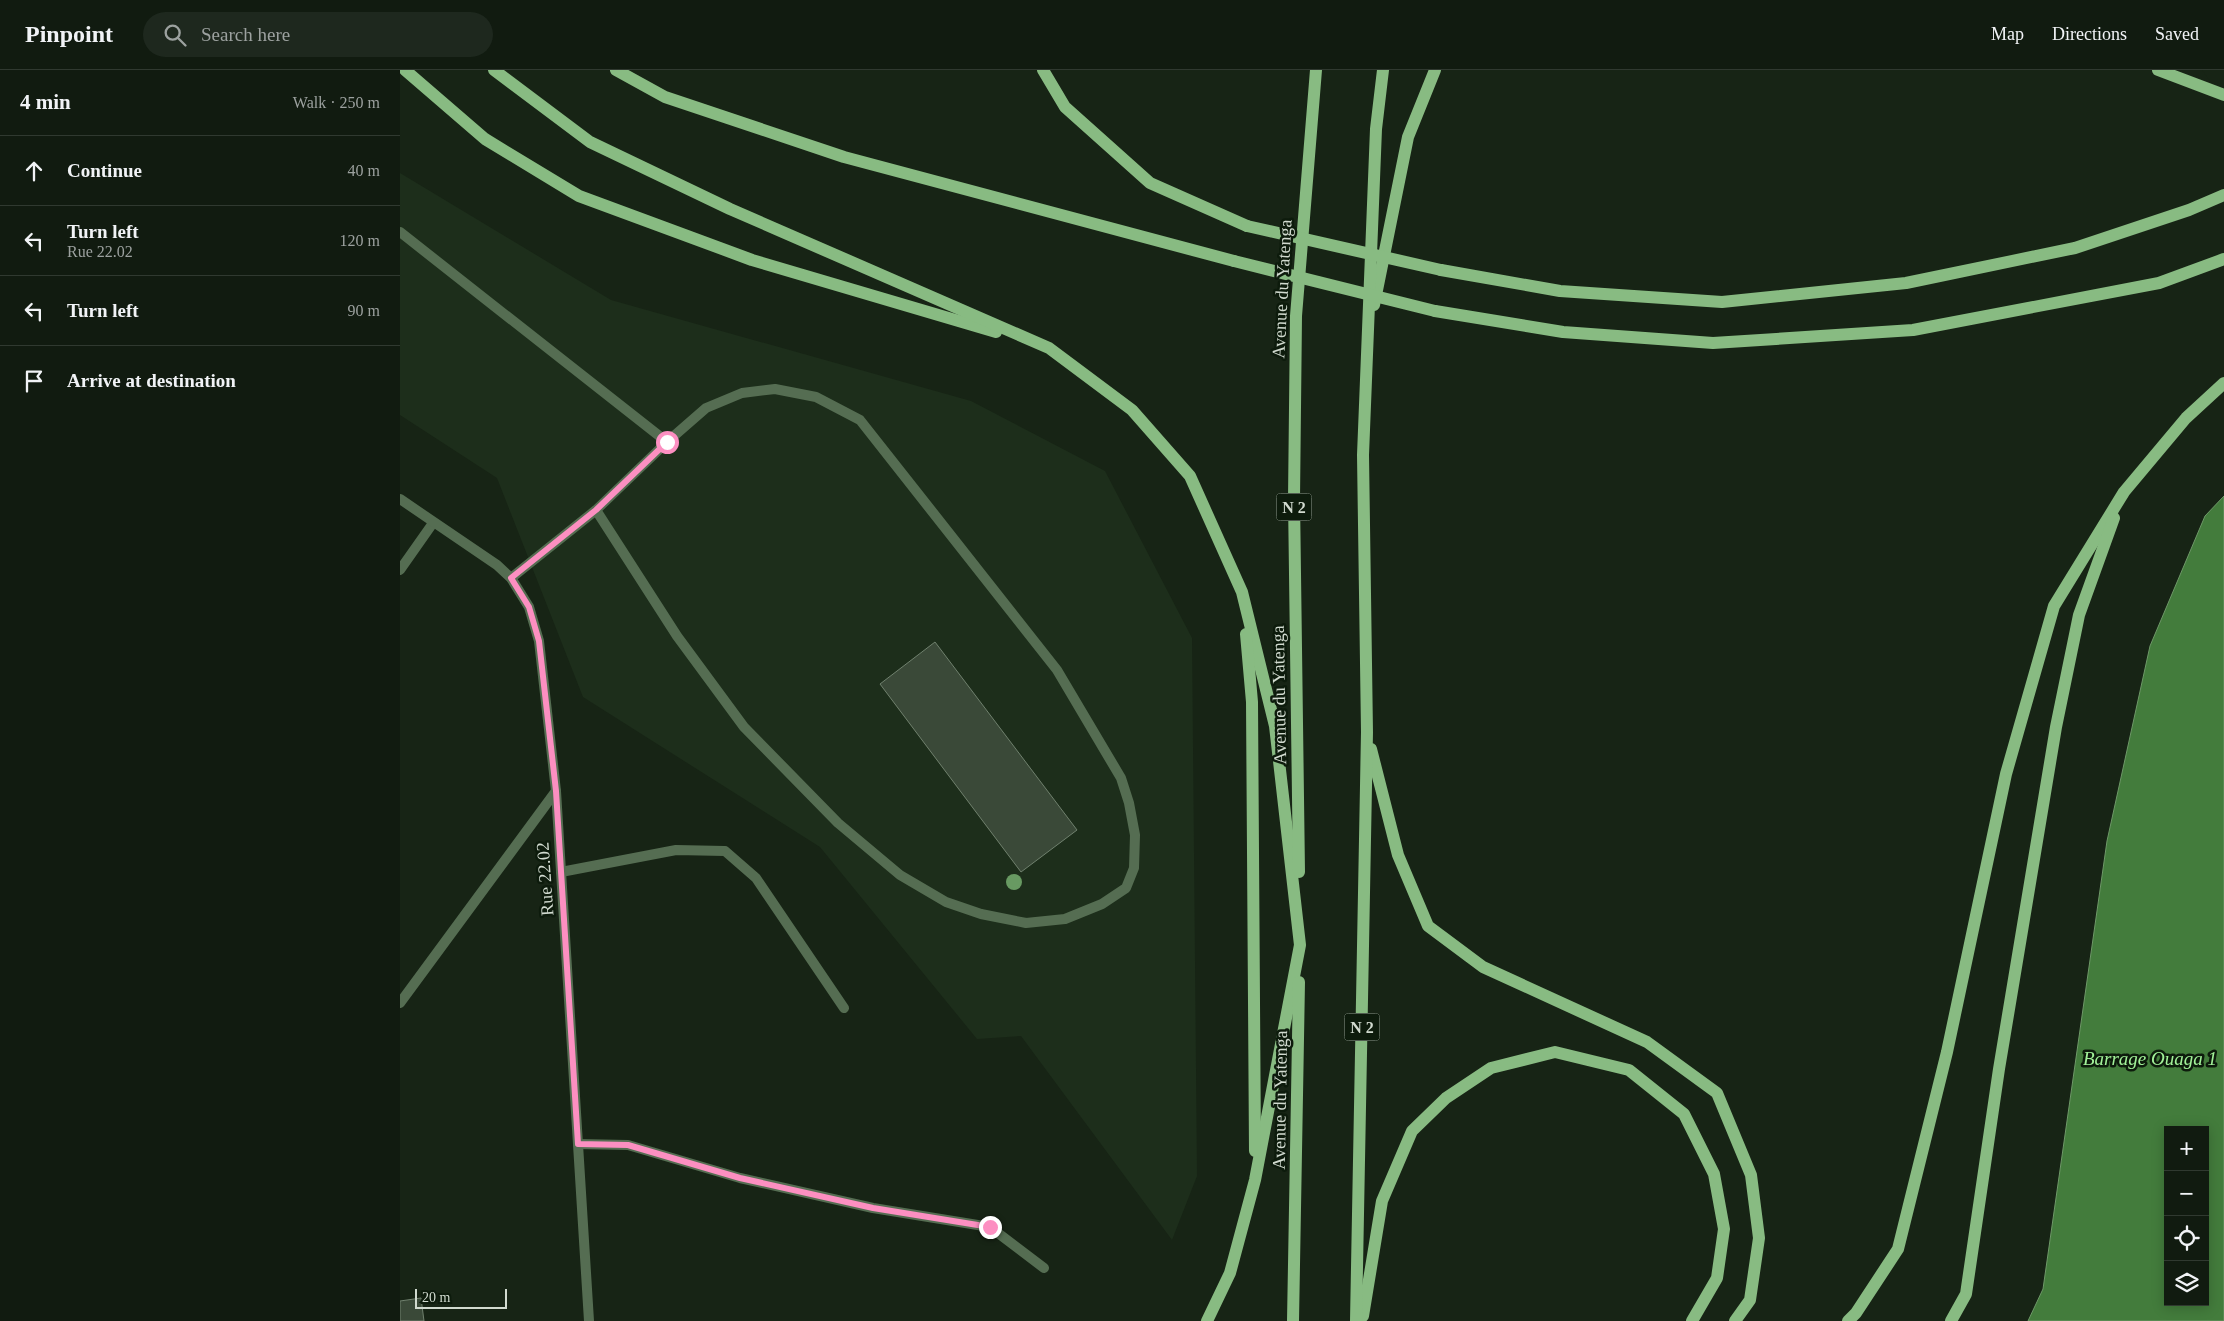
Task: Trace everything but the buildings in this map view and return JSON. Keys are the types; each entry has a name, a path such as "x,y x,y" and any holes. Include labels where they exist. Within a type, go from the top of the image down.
{"main road":[{"path":"405,70 485,139 579,196 752,260 1049,348"},
{"path":"494,70 590,142 730,209 1049,348 1132,410 1190,476 1242,592 1275,726 1300,945 1256,1180 1230,1273 1207,1321"},
{"path":"616,70 665,97 844,157 1234,262 1435,311 1563,332 1713,343 1913,330 2159,283 2224,259"},
{"path":"1043,70 1065,106 1150,183 1247,226 1441,270 1560,292 1722,302 1906,283 2075,248 2189,210 2224,195"},
{"name":"Avenue du Yatenga","path":"1293,1321 1300,945 1294,499 1296,316 1316,70"},
{"name":"N 2","path":"1356,1321 1367,732 1363,455 1376,129 1383,70"},
{"path":"1367,344 1408,138 1435,70"},
{"path":"2158,70 2223,95"},
{"path":"1848,1321 1856,1313 1898,1249 1947,1052 2006,774 2054,606 2124,492 2186,418 2224,383"},
{"path":"1951,1321 1966,1294 2054,737 2079,615 2124,492"},
{"path":"1242,592 1252,702 1256,1180"},
{"path":"1367,732 1398,855 1428,926 1483,968 1647,1042 1717,1093 1751,1175 1759,1238 1750,1300 1735,1321"},
{"path":"1362,1321 1382,1201 1412,1131 1446,1098 1491,1068 1554,1052 1629,1070 1684,1114 1714,1174 1724,1230 1717,1278 1692,1321"}],"street":[{"path":"400,232 667,442"},
{"path":"511,578 596,510 667,442 706,408 742,393 775,389 816,397 860,420 1057,670 1121,778 1129,803 1135,835 1134,868 1126,888 1102,904 1065,919 1026,923 981,914 946,902 900,875 838,823 744,727 677,636 596,510"},
{"name":"Rue 22.02","path":"400,499 497,565 511,578 529,607 539,641 556,791 589,1321"},
{"path":"400,570 433,522"},
{"path":"400,1003 556,791"},
{"path":"561,872 676,850 725,851 756,878 844,1008"},
{"path":"578,1144 628,1145 740,1178 873,1208 990,1227 1044,1268"}],"shaded area":[{"path":"400,173 611,300 971,401 1105,471 1192,638 1197,1176 1172,1240 1021,1036 977,1039 820,847 583,697 497,478 400,415"}],"water":[{"name":"Barrage Ouaga 1","path":"2224,496 2224,1321 2028,1321 2043,1289 2107,841 2150,646 2205,516"}],"pier":[{"path":"2202,70 2224,70 2224,99 2222,98"}],"route":[{"path":"667,442 596,510 511,578 529,607 539,641 556,791 578,1144 628,1145 740,1178 873,1208 990,1227"}]}
